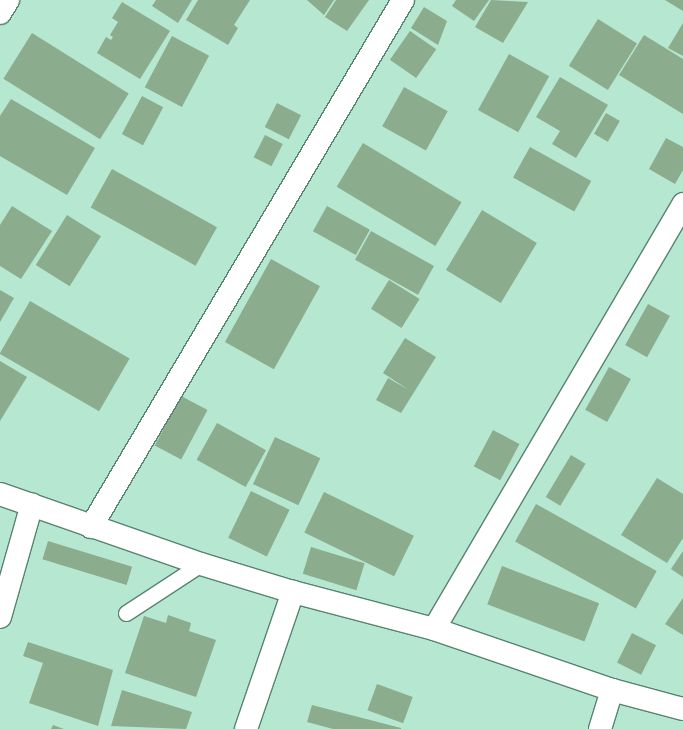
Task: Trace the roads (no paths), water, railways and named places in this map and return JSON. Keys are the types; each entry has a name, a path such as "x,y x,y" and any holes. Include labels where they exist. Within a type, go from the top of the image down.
{"street":[{"path":"0,13 8,0"},
{"path":"91,527 403,0"},
{"path":"434,629 683,204"},
{"path":"0,494 32,504 91,527 201,564 293,592 434,629 612,690 683,709"},
{"path":"0,617 32,504"},
{"path":"246,729 293,592"},
{"path":"600,729 612,690"}],"lane":[{"path":"126,613 201,564"}]}
